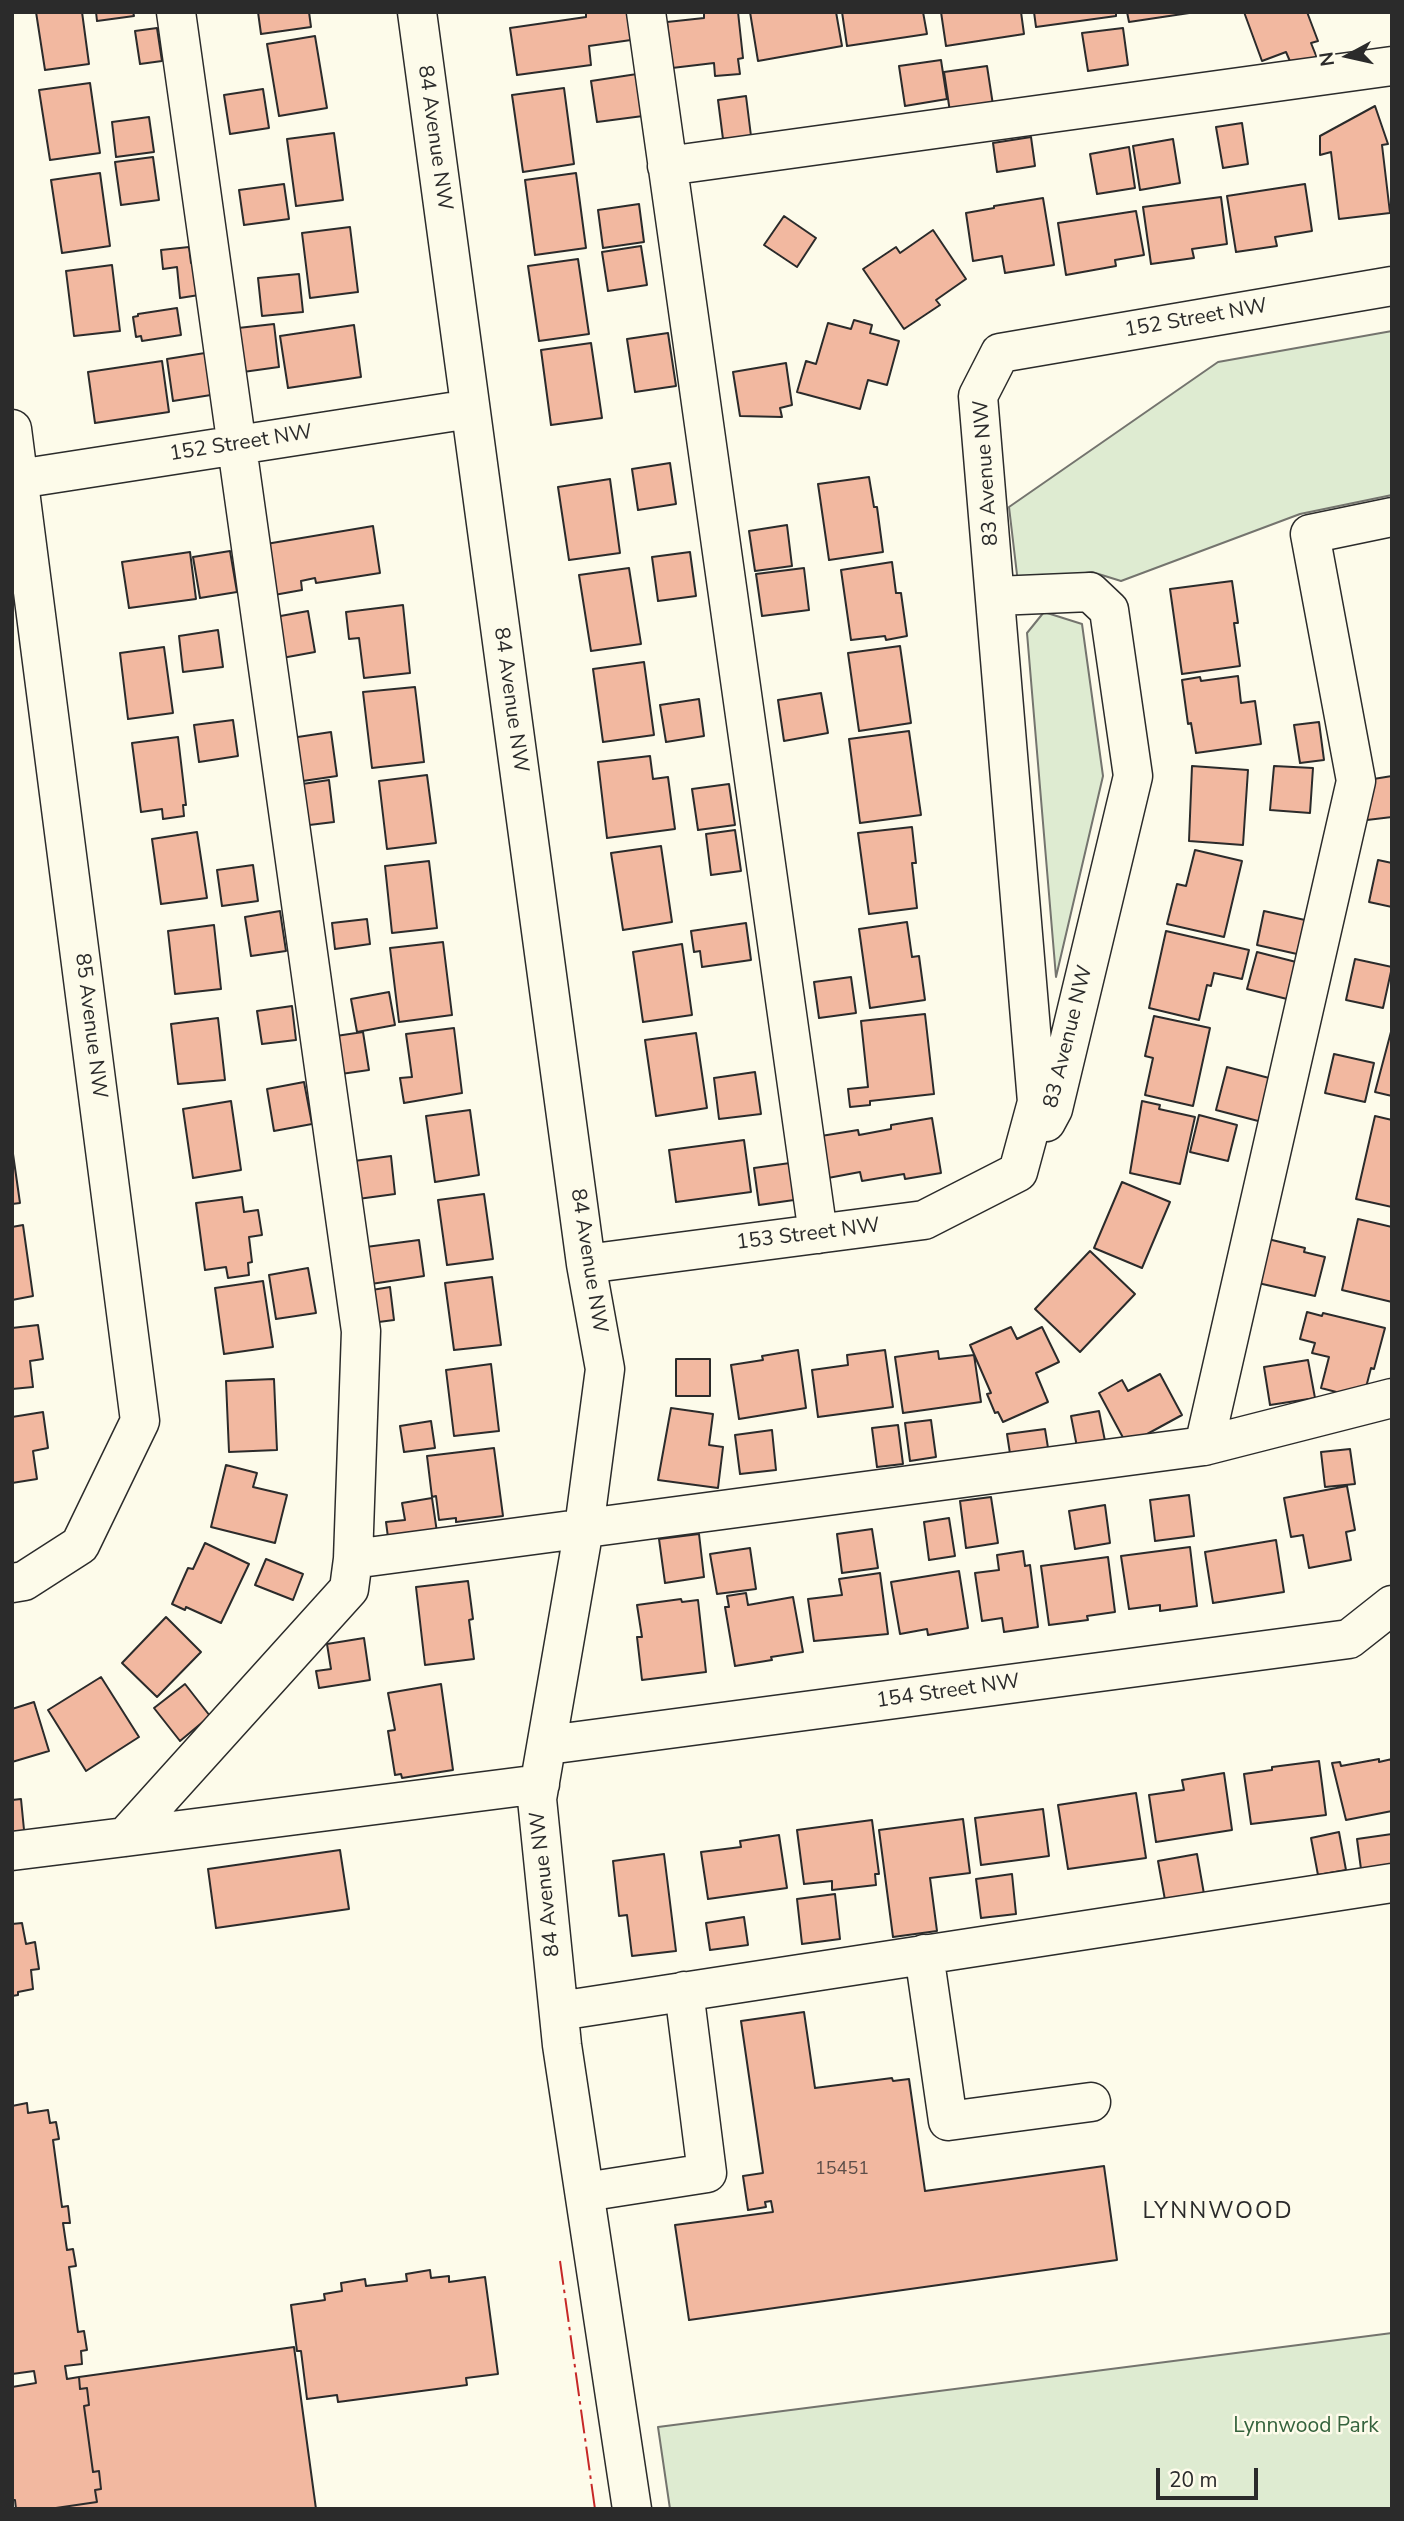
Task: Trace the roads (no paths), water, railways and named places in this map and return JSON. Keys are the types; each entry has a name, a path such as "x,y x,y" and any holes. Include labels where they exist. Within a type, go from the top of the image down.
{"street":[{"path":"125,1837 349,1588 353,1559 361,1331 176,12"},
{"name":"84 Avenue NW","path":"417,12 586,1264 605,1369 584,1528 537,1799 559,2011 632,2509"},
{"path":"646,12 818,1234"},
{"path":"667,166 1392,66"},
{"name":"152 Street NW","path":"1000,353 1392,286"},
{"name":"83 Avenue NW","path":"1000,353 978,396 1037,1102 1018,1172"},
{"name":"152 Street NW","path":"16,479 470,409"},
{"name":"85 Avenue NW","path":"12,429 16,479 140,1421 80,1545 18,1582"},
{"path":"1204,1446 1356,781 1310,534 1392,517"},
{"name":"83 Avenue NW","path":"996,596 1090,592 1109,610 1133,776 1053,1109 1018,1172"},
{"name":"153 Street NW","path":"586,1264 923,1220 1018,1172"},
{"path":"353,1559 1204,1446 1392,1398"},
{"name":"154 Street NW","path":"548,1745 1349,1639 1392,1605"},
{"path":"12,1851 540,1784"},
{"path":"559,2011 1392,1883"},
{"path":"924,1954 947,2121 1091,2102"},
{"path":"584,2192 707,2174 684,1991"}],"district":[{"name":"LYNNWOOD","path":"1218,2212"}],"park label":[{"name":"Lynnwood Park","path":"1306,2427"}]}
